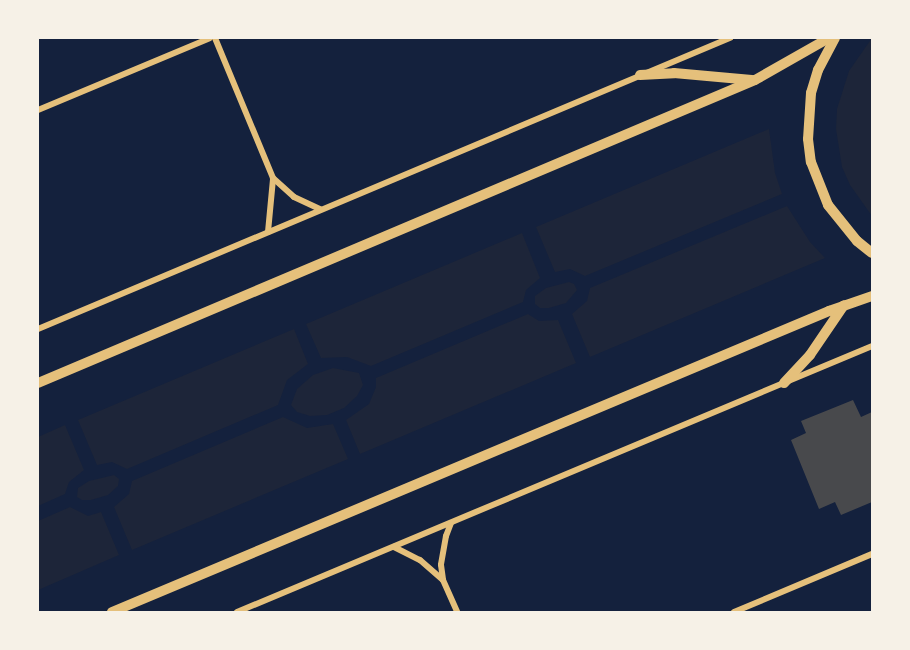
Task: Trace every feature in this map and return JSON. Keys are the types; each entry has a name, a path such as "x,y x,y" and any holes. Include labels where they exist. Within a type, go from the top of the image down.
{"street":[{"path":"38,110 210,38"},
{"path":"215,38 273,178 294,197 320,209"},
{"path":"38,329 730,38"},
{"path":"38,383 755,80 829,38"},
{"path":"835,38 818,70 811,93 808,139 811,162 828,205 849,232 873,253"},
{"path":"640,75 674,73 755,80"},
{"path":"268,232 273,178"},
{"path":"112,612 845,305 873,296"},
{"path":"784,383 810,355 845,305"},
{"path":"237,612 873,346"},
{"path":"442,580 443,550 451,523"},
{"path":"394,547 420,560 442,580 457,612"},
{"path":"734,612 873,554"}],"shaded area":[{"path":"872,38 872,216 850,185 842,167 836,129 837,109 849,71"},
{"path":"769,129 775,173 782,194 585,276 570,269 555,272 536,227"},
{"path":"787,206 810,242 825,258 590,357 572,314 587,301 590,288"},
{"path":"522,233 540,278 526,290 523,302 371,366 347,357 321,358 306,324"},
{"path":"569,282 574,284 577,290 566,303 549,308 540,308 535,304 535,296 546,288"},
{"path":"528,314 539,321 558,320 576,363 360,454 346,420 369,404 376,387 376,378"},
{"path":"294,329 308,364 287,380 278,405 127,469 112,462 97,465 78,420"},
{"path":"333,368 359,373 363,385 357,396 344,408 327,415 310,416 297,412 291,405 297,389 313,375"},
{"path":"283,417 307,428 333,424 348,459 132,550 114,507 129,494 132,481"},
{"path":"65,425 84,470 69,482 65,494 38,506 38,437"},
{"path":"114,475 119,479 118,486 108,495 91,500 82,500 77,497 78,488 89,481"},
{"path":"70,507 88,516 101,512 119,555 38,590 38,521"}],"building":[{"path":"853,400 861,417 872,412 872,502 841,515 835,502 819,509 791,440 806,433 801,421"}]}
